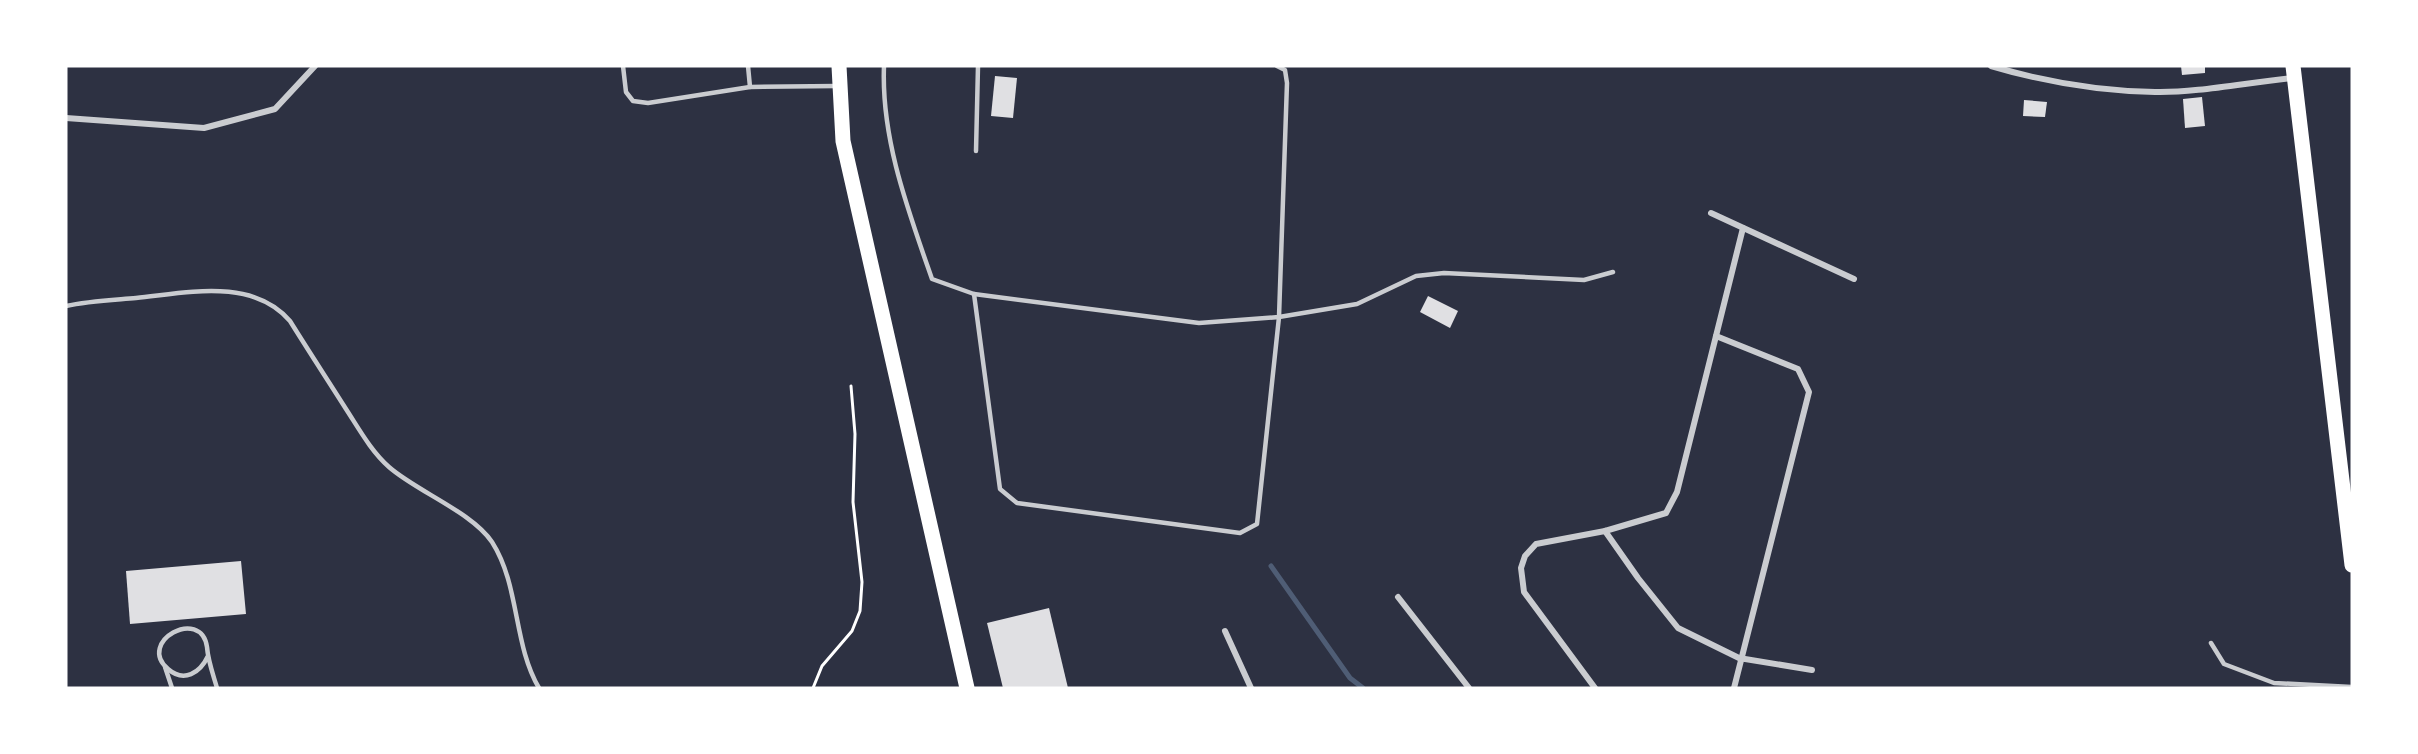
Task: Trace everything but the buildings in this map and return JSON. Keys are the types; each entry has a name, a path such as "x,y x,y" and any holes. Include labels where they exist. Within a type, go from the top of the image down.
{"main road":[{"path":"839,66 843,141 967,688"},
{"path":"2293,72 2352,565"}],"street":[{"path":"66,118 204,128 275,109 315,66"},
{"path":"1991,66 2043,81 2075,87 2157,92 2293,72"},
{"path":"1711,213 1854,279"},
{"path":"1595,688 1524,592 1521,567 1525,556 1536,544 1605,531 1666,513 1677,492 1743,228"},
{"path":"1716,336 1798,369 1809,392 1739,658 1734,688"},
{"path":"1605,531 1638,578 1678,628 1739,658 1812,670"},
{"path":"1398,597 1468,688"},
{"path":"1225,631 1251,688"}],"lane":[{"path":"622,66 626,92 633,101 648,103 750,87 840,86"},
{"path":"748,66 750,87"},
{"path":"884,66 883,98 902,192 932,279 974,294 1199,322 1279,317 1356,304 1416,276 1444,273 1584,280 1613,272"},
{"path":"976,151 978,66"},
{"path":"974,294 1000,489 1017,503 1240,533 1257,524 1279,317 1287,83 1284,70 1277,66"},
{"path":"66,306 212,290 240,293 278,307 290,321 370,447 390,468 469,521 490,540 507,570 522,639 539,688"},
{"path":"171,688 160,655 162,641 171,632 185,628 197,632 206,643 217,688"},
{"path":"2211,644 2224,664 2274,683 2352,687"},
{"path":"165,668 176,675 190,676 202,669 208,656"}],"path":[{"path":"813,688 822,666 852,631 860,611 862,582 853,502 855,434 851,386"}],"waterway":[{"path":"1271,566 1350,678 1363,688"}]}
